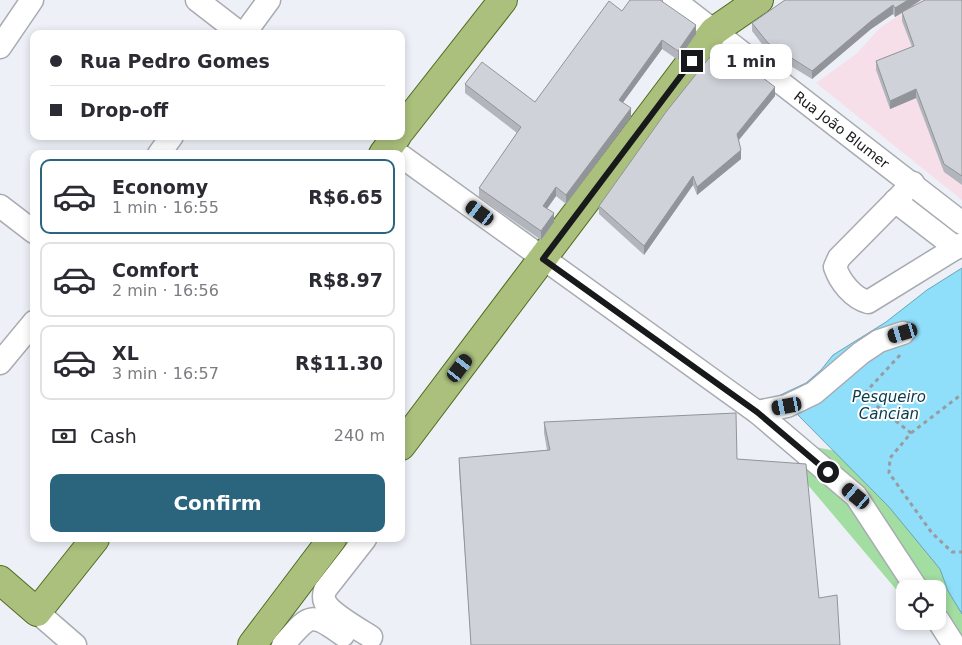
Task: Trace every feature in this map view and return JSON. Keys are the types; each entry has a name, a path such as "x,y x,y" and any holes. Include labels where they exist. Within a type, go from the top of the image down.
{"main road":[{"path":"405,128 503,0"},
{"path":"405,441 714,31 759,0"},
{"path":"1,580 37,612 93,542"},
{"path":"252,645 330,542"}],"street":[{"path":"0,47 32,0"},
{"path":"198,0 237,30"},
{"path":"245,30 269,0"},
{"name":"Rua João Blumer","path":"674,0 913,183 962,223"},
{"path":"405,155 543,259 757,412 856,496 911,580"},
{"path":"895,201 959,246 868,302 860,300 838,274 835,267 839,258 895,201 913,183"},
{"path":"0,206 30,229"},
{"path":"0,364 30,327"},
{"path":"757,412 787,406 814,393 861,353 879,341 903,333"},
{"path":"283,645 305,620 325,590 363,542"},
{"path":"325,590 325,603 366,641"},
{"path":"37,612 75,645"},
{"path":"305,620 322,620 366,641"},
{"path":"944,630 954,645"}],"path":[{"path":"903,333 904,350 863,395 912,433"},
{"path":"962,394 912,433 890,458 889,473 932,533 952,552 962,552"}],"shaded area":[{"path":"921,0 962,0 962,200 816,83 856,54 880,28"}],"green space":[{"path":"799,444 831,450 859,460 962,543 962,645 940,642 930,630 946,630 946,580 896,580 896,589 797,472"}],"water":[{"name":"Pesqueiro Cancian","path":"962,268 962,614 948,591 946,580 944,580 940,569 889,507 797,414 774,398 806,383 821,370 833,355 886,322 927,290"}],"building":[{"path":"630,0 660,0 696,25 678,51 662,40 619,100 631,108 566,195 556,187 543,206 554,213 541,231 479,188 521,127 465,84 482,62 535,102 609,1 622,11"},
{"path":"785,0 908,0 895,8 893,5 871,21 812,71 768,43 752,23"},
{"path":"925,0 962,0 962,176 944,164 916,89 890,101 876,61 914,46 902,12"},
{"path":"730,53 775,87 737,134 741,150 697,187 693,176 644,246 599,206 666,112 709,58"},
{"path":"736,413 737,459 806,464 819,598 837,595 840,645 471,645 459,458 550,450 544,422"}],"route":[{"path":"692,61 543,259 757,412 828,472"}]}
